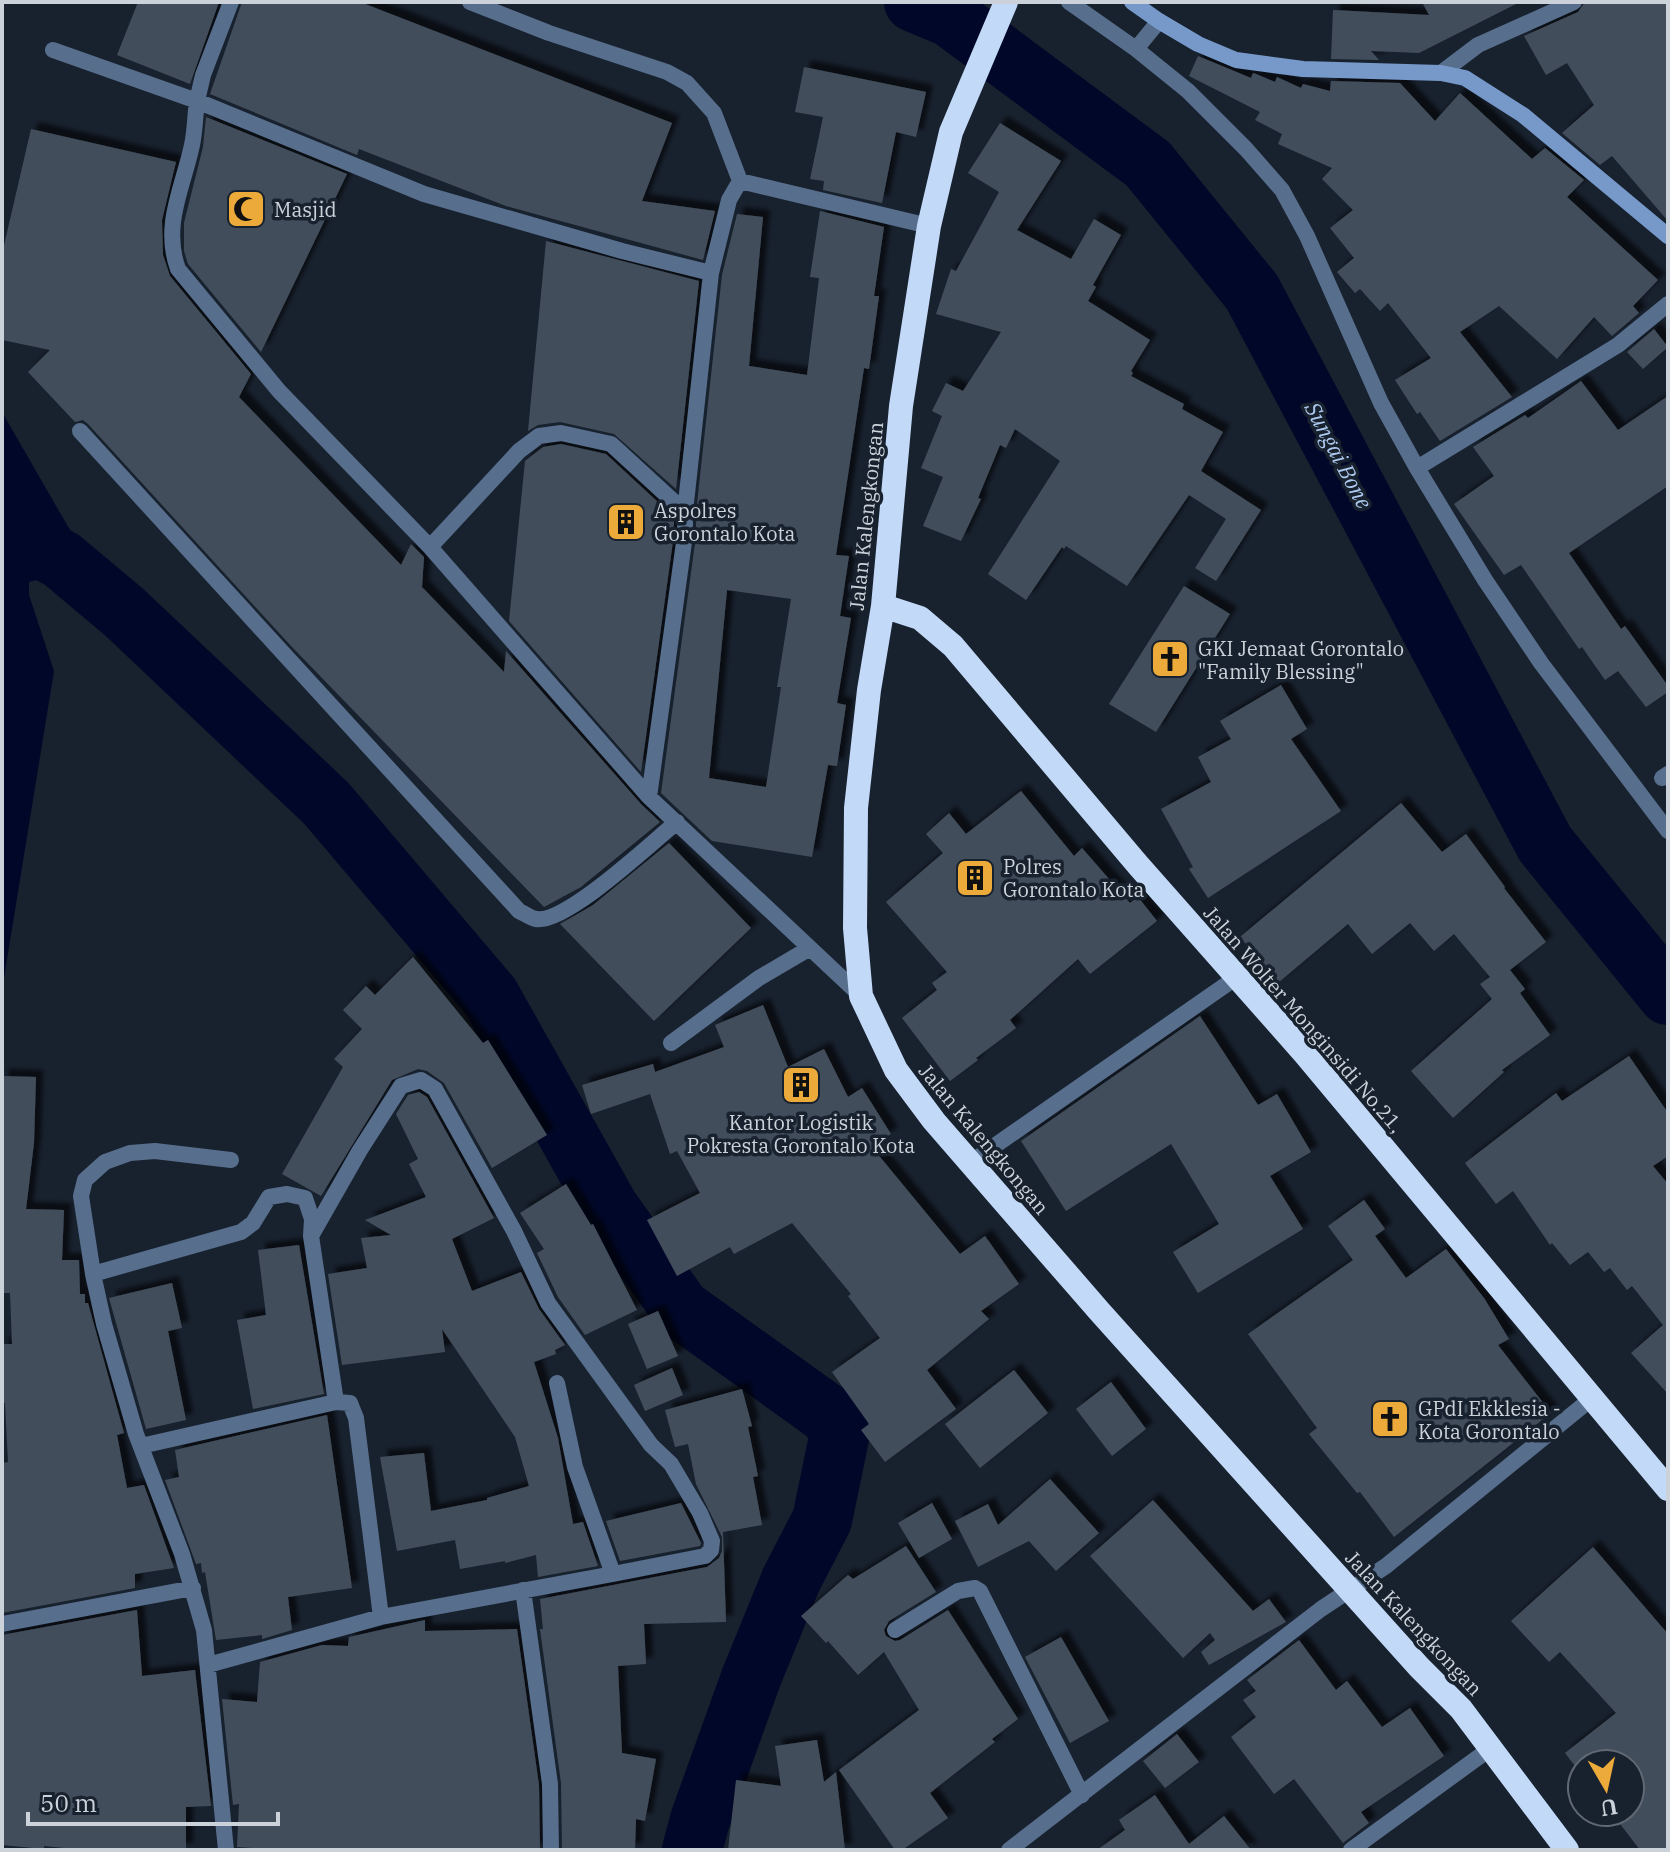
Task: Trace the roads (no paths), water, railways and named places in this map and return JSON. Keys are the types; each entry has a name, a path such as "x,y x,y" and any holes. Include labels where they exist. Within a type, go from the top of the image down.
{"highway":[{"name":"Jalan Kalengkongan","path":"1006,2 951,132 929,226 901,406 883,606 869,690 856,808 855,928 861,996 896,1070 970,1163 1349,1589 1461,1709 1567,1850"},
{"name":"Jalan Wolter Monginsidi No.21,","path":"883,606 920,618 953,646 1138,865 1305,1054 1668,1489"}],"street":[{"path":"231,2 203,75 192,145 177,194 170,247 178,269 279,391 430,547 649,797 861,996"},
{"path":"470,2 549,33 667,72 687,83 714,113 740,181 729,200 711,273 685,535 649,797"},
{"path":"1069,2 1136,49 1188,91 1282,190 1307,236 1381,403 1417,468 1485,580 1541,663 1668,831"},
{"path":"1132,2 1198,44 1236,60 1303,69 1441,73 1465,78 1523,115 1668,236"},
{"path":"1441,73 1478,45 1574,2"},
{"path":"1136,49 1159,21"},
{"path":"53,50 197,101 424,194 622,251 711,273"},
{"path":"740,181 929,226"},
{"path":"1417,468 1618,345 1668,304"},
{"path":"80,431 519,911 536,919 553,916 578,903 677,822"},
{"path":"430,547 519,451 539,436 561,433 611,444 685,512"},
{"path":"671,1043 759,978 810,948"},
{"path":"970,1163 1237,977"},
{"path":"208,1665 381,1617 705,1556 711,1550 712,1541 700,1513 671,1464 651,1445 548,1303 514,1231 435,1089 421,1080 401,1086 311,1236"},
{"path":"226,1850 204,1630 193,1588 141,1446 104,1324 81,1196 85,1180 105,1162 130,1153 155,1151 231,1160"},
{"path":"93,1274 241,1232 253,1223 269,1197 287,1194 305,1198 312,1219 311,1236 336,1402"},
{"path":"557,1383 575,1467 613,1574"},
{"path":"1009,1850 1349,1589 1386,1566 1591,1399"},
{"path":"141,1446 336,1402 350,1403 356,1418 381,1617"},
{"path":"2,1624 193,1588"},
{"path":"895,1630 958,1591 975,1588 980,1591 1082,1795"},
{"path":"523,1590 550,1784 551,1850"},
{"path":"1351,1850 1491,1748"}],"water":[{"path":"2,412 74,537 51,576 29,582 29,595 54,671 2,990"}],"waterway":[{"name":"Sungai Bone","path":"914,2 950,17 1148,164 1252,292 1545,844 1668,995"},
{"path":"2,527 62,560 124,612 326,803 490,996 609,1208 681,1309 829,1415 840,1433 822,1520 791,1580 751,1678 692,1850"}],"place":[{"name":"Masjid","path":"246,209"},
{"name":"Aspolres Gorontalo Kota","path":"626,522"},
{"name":"GKI Jemaat Gorontalo \"Family Blessing\"","path":"1170,659"},
{"name":"Polres Gorontalo Kota","path":"975,878"},
{"name":"Kantor Logistik Pokresta Gorontalo Kota","path":"801,1085"},
{"name":"GPdI Ekklesia - Kota Gorontalo","path":"1390,1419"}]}
